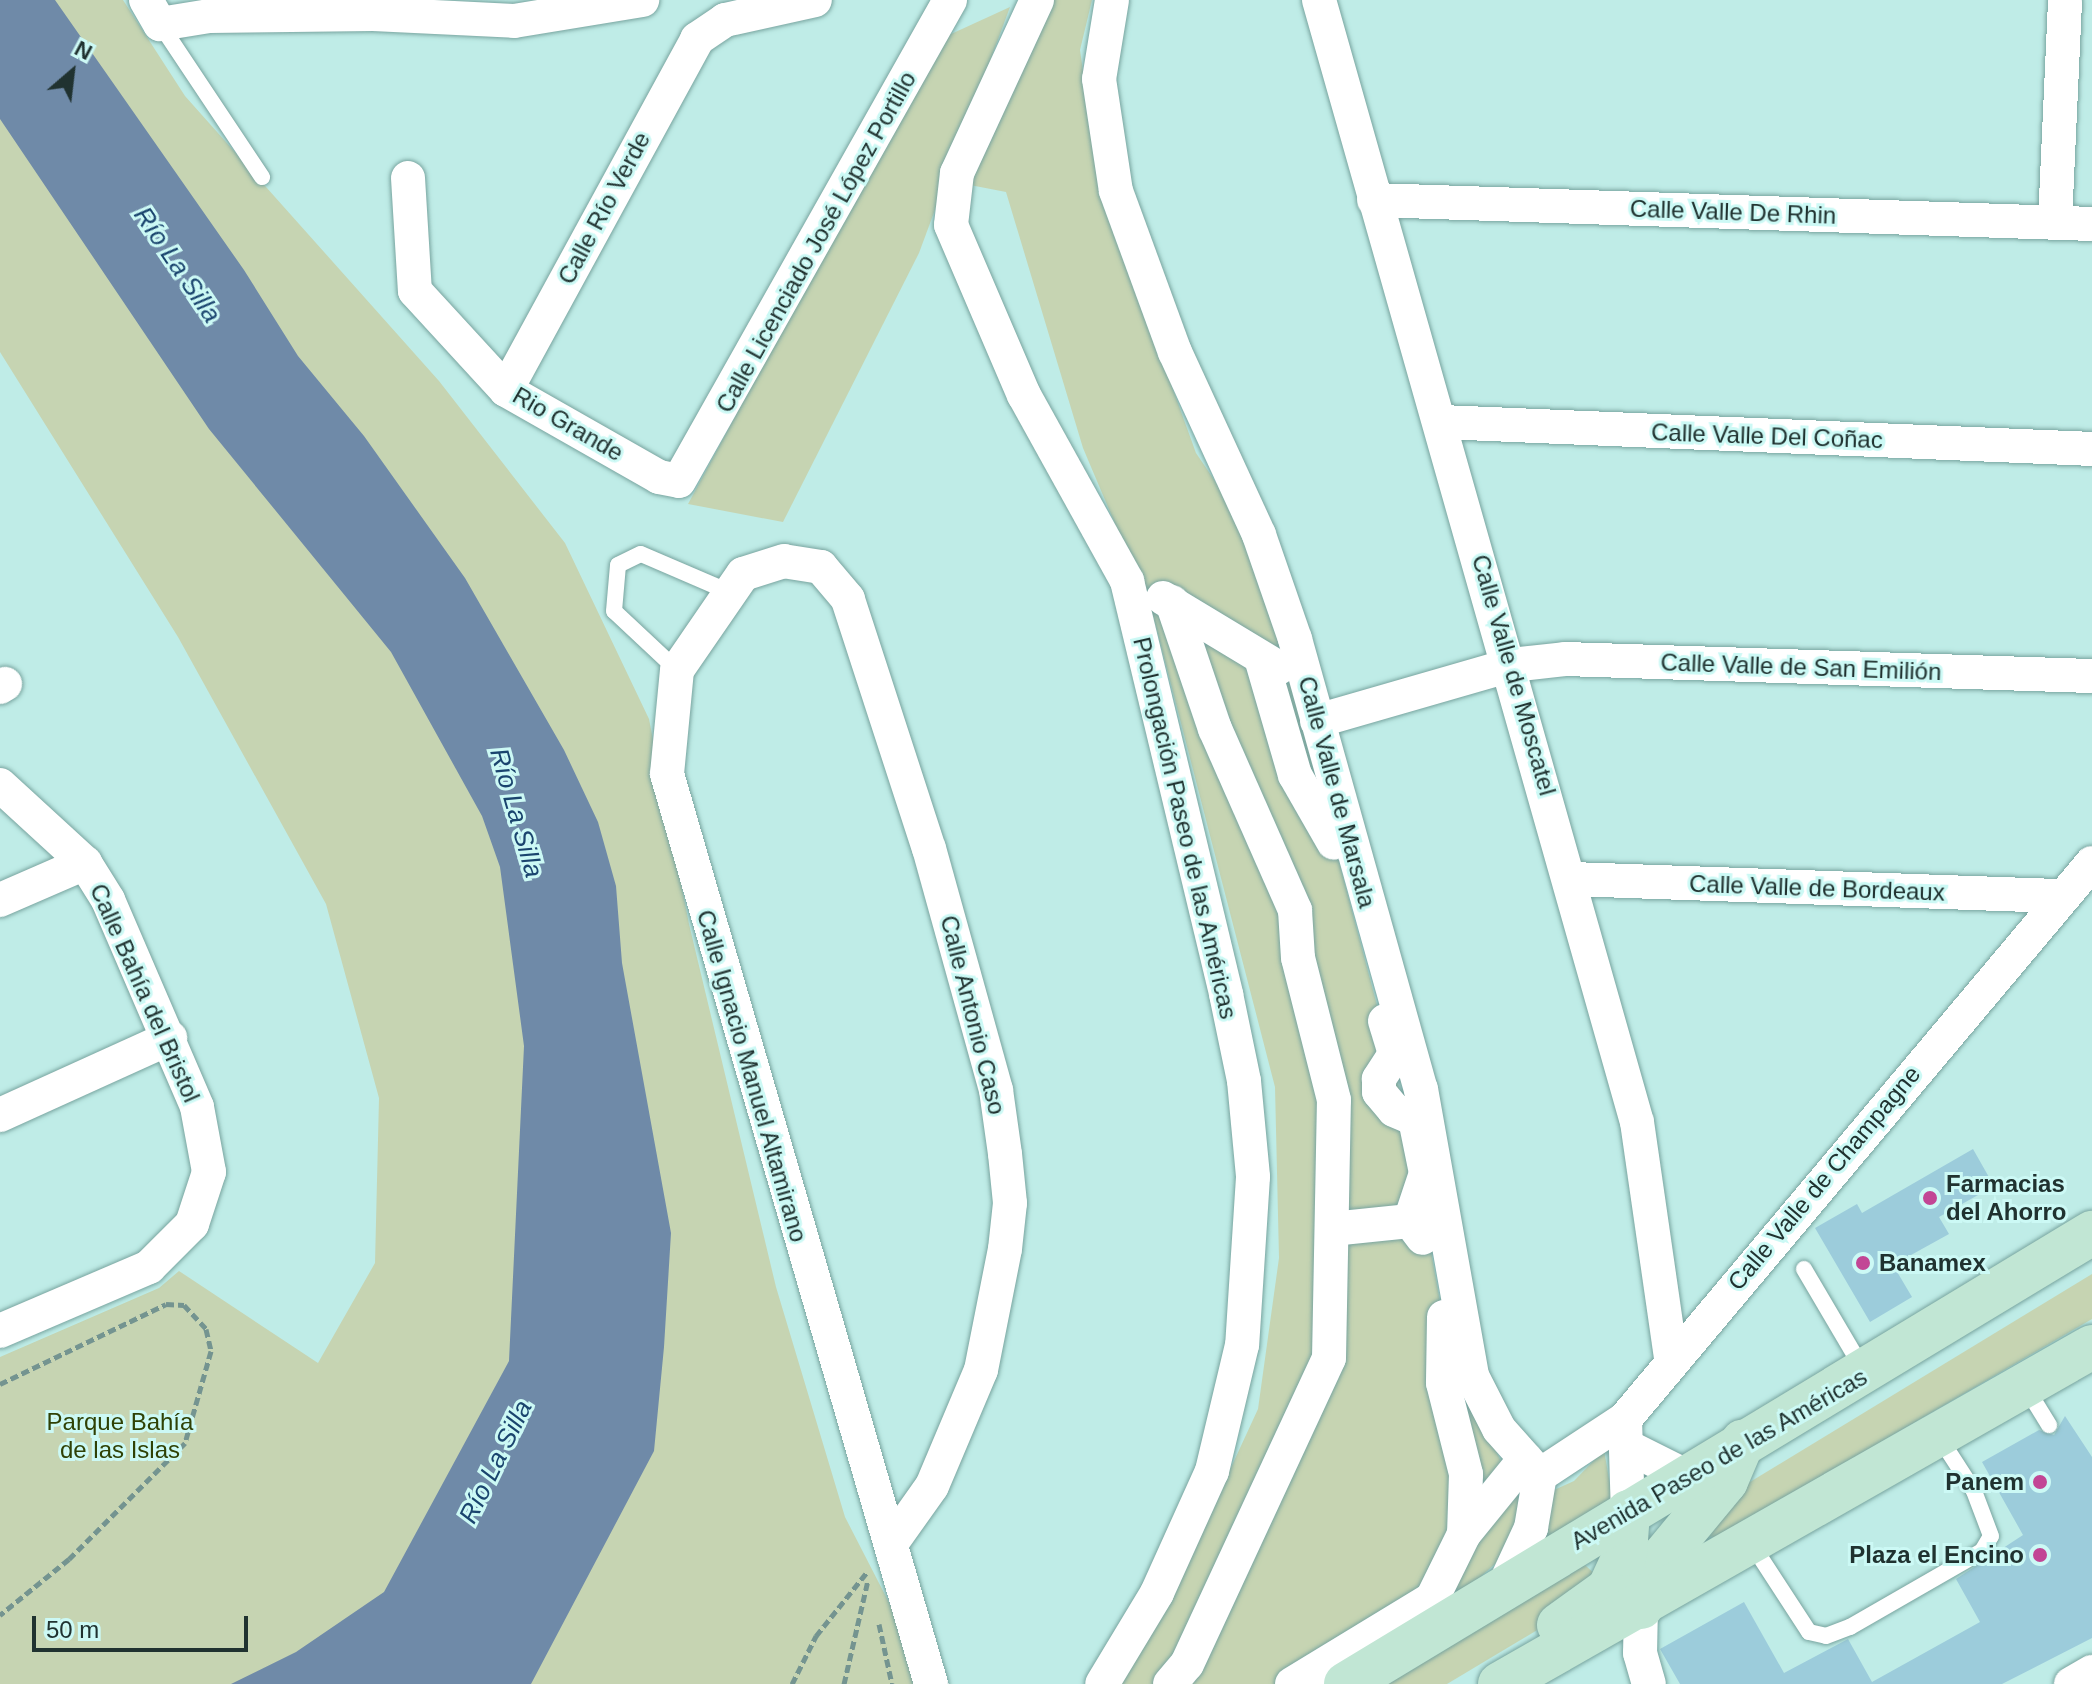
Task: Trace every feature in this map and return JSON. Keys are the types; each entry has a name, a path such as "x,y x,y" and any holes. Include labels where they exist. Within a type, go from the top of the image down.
{"main road":[{"name":"Avenida Paseo de las Américas","path":"1346,1684 1506,1582 1743,1441 1866,1374 2084,1232"},
{"path":"1500,1684 1641,1607 1749,1540 2092,1347"},
{"path":"1641,1607 1664,1556 1726,1481 1743,1441"},
{"path":"1487,1684 1528,1645 1609,1589 1625,1554 1628,1512"}],"street":[{"path":"153,12 209,16 377,7 514,21 642,0"},
{"name":"Calle Río Verde","path":"506,390 685,56 706,28 815,0"},
{"name":"Calle Licenciado José López Portillo","path":"679,481 950,0"},
{"name":"Prolongación Paseo de las Américas","path":"1037,0 957,173 951,225 1024,395 1127,581 1232,1023 1253,1177 1242,1345 1216,1457 1157,1593 1102,1684"},
{"name":"Calle Valle de Marsala","path":"1112,0 1099,79 1116,191 1175,352 1259,535 1306,682 1434,1141 1464,1349 1484,1404 1533,1467"},
{"name":"Calle Valle de Moscatel","path":"1319,0 1374,200 1511,665 1648,1168 1671,1358"},
{"path":"2052,0 2092,1"},
{"path":"2055,222 2065,1"},
{"name":"Rio Grande","path":"408,178 415,291 506,390 659,477 679,481"},
{"name":"Calle Valle De Rhin","path":"1374,200 2092,224"},
{"name":"Calle Valle Del Coñac","path":"1441,422 2092,449"},
{"name":"Calle Ignacio Manuel Altamirano","path":"835,577 821,567 784,561 743,574 727,591 677,670 665,740 675,809 893,1541 931,1684"},
{"name":"Calle Antonio Caso","path":"835,577 857,624 929,849 984,1045 996,1090 1010,1203 981,1370 932,1486 893,1541"},
{"path":"1127,581 1172,602 1261,658 1306,682"},
{"path":"1170,1684 1187,1664 1329,1358 1334,1100 1298,958 1295,910 1215,729 1172,602"},
{"path":"1261,658 1295,775 1331,832 1395,1054 1379,1079 1379,1092 1394,1110 1415,1119 1427,1185 1410,1221"},
{"name":"Calle Valle de San Emilión","path":"1317,721 1511,665 1565,659 2092,676"},
{"name":"Calle Bahía del Bristol","path":"0,785 85,863 170,1038 197,1107 209,1172 192,1224 149,1267 0,1331"},
{"path":"0,900 85,863"},
{"name":"Calle Valle de Champagne","path":"1464,1534 1533,1467 1626,1432 1671,1358 2092,863"},
{"name":"Calle Valle de Bordeaux","path":"1571,879 2062,896"},
{"path":"0,1115 170,1038"},
{"path":"1332,1229 1410,1221"},
{"path":"1292,1684 1432,1599 1464,1534 1466,1474 1443,1383 1439,1258 1410,1221"},
{"path":"1626,1432 1686,1476"},
{"path":"1626,1432 1628,1512"},
{"path":"1506,1582 1531,1528 1533,1467"},
{"path":"1641,1607 1640,1653 1649,1684"},
{"path":"2071,1684 2092,1672"}],"lane":[{"path":"153,12 262,177"},
{"path":"677,670 614,611 618,565 641,554 727,591"},
{"path":"1804,1269 1866,1374"},
{"path":"2024,1385 2049,1425"},
{"path":"1749,1540 1809,1632 1826,1636 1982,1551 1992,1530 1936,1433"}],"path":[{"path":"0,1384 166,1304 184,1305 206,1329 211,1351 185,1443 69,1559 0,1615"},
{"path":"792,1684 816,1636 871,1567 844,1684"}],"green space":[{"name":"Parque Bahía de las Islas","path":"0,0 123,0 185,96 439,381 565,543 649,719 689,924 776,1287 845,1517 898,1620 916,1684 0,1684 0,1357 159,1288 179,1271 318,1363 375,1263 379,1098 326,904 178,637 0,352"},
{"path":"1050,0 1092,0 1080,50 1099,185 1196,453 1236,512 1290,677 1408,1122 1449,1352 1519,1499 1519,1529 1505,1555 1477,1580 1295,1684 1118,1684 1186,1565 1258,1409 1279,1258 1275,1087 1152,611 1083,448 1006,192 970,185"},
{"path":"1010,7 919,253 783,522 688,504 938,40"},
{"path":"2092,1274 2092,1319 1716,1538 1706,1535 1712,1505"},
{"path":"1604,1450 1613,1502 1529,1551 1554,1490 1574,1481"},
{"path":"1585,1565 1599,1578 1599,1593 1447,1684 1386,1684"}],"water":[{"name":"Río La Silla","path":"0,0 55,0 244,270 298,356 364,436 465,578 564,750 598,822 616,886 622,963 671,1233 664,1347 654,1451 531,1684 231,1684 296,1652 384,1592 509,1361 524,1046 500,867 482,816 391,652 209,429 0,119"}],"building":[{"path":"1973,1149 1994,1186 1939,1217 1949,1234 1893,1265 1912,1297 1870,1322 1815,1228 1857,1204 1862,1213"},
{"name":"Plaza el Encino","path":"2065,1416 2092,1457 2092,1638 2002,1684 1680,1684 1660,1649 1744,1602 1784,1673 1848,1639 1872,1682 1980,1622 1956,1579 2023,1535 1982,1462 2039,1430 2054,1435"}],"place":[{"name":"Farmacias del Ahorro","path":"1930,1198"},
{"name":"Banamex","path":"1863,1263"},
{"name":"Panem","path":"2040,1482"},
{"name":"Plaza el Encino","path":"2040,1555"}]}
